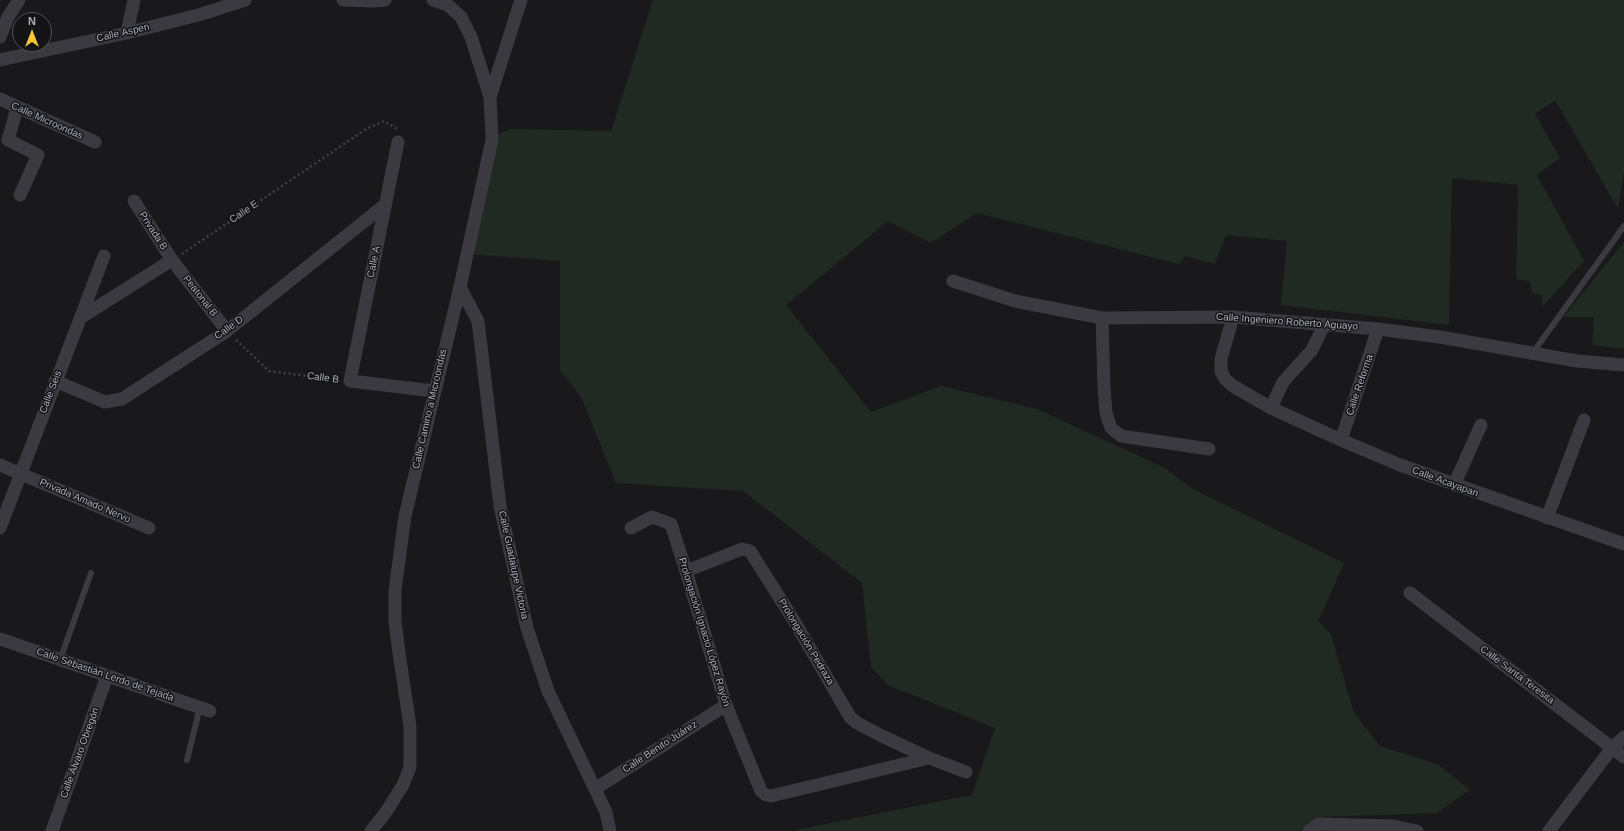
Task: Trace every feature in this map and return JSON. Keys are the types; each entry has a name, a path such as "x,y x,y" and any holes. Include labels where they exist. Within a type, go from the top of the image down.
{"street":[{"path":"0,37 8,17 19,0"},
{"path":"127,33 134,0"},
{"name":"Calle Aspen","path":"0,60 127,33 202,14 245,0"},
{"path":"342,0 386,0"},
{"name":"Calle Camino a Microondas","path":"371,831 386,812 403,785 410,767 410,726 395,621 395,590 405,516 460,287 492,140 490,97 471,37 461,17 448,5 433,0"},
{"path":"490,97 521,0"},
{"name":"Calle Microondas","path":"0,99 94,142"},
{"path":"17,108 8,140 38,155 20,196"},
{"name":"Calle A","path":"350,381 398,142"},
{"name":"Privada B","path":"134,202 172,260"},
{"name":"Calle D","path":"55,381 105,402 122,399 227,331 386,204"},
{"name":"Calle Seis","path":"0,528 104,256"},
{"path":"80,318 172,260"},
{"name":"Peatonal B","path":"172,260 227,331"},
{"name":"Calle Ingeniero Roberto Aguayo","path":"953,282 1015,301 1102,318 1233,317 1378,329 1440,337 1577,362 1624,365"},
{"name":"Calle Guadalupe Victoria","path":"460,287 478,321 500,506 527,628 548,691 606,812 610,831"},
{"name":"Calle Acayapan","path":"1233,317 1221,360 1221,371 1225,379 1233,386 1271,408 1400,465 1624,544"},
{"path":"1102,318 1106,413 1111,428 1121,436 1209,449"},
{"path":"1271,408 1283,382 1312,350 1324,325"},
{"name":"Calle Reforma","path":"1341,440 1378,329"},
{"name":"Calle B","path":"350,381 434,391"},
{"path":"1547,518 1584,420"},
{"path":"1454,485 1481,425"},
{"name":"Privada Amado Nervo","path":"0,465 150,528"},
{"name":"Prolongación Ignacio López Rayón","path":"631,528 652,517 671,524 726,706 761,791 766,795 771,796 929,758"},
{"name":"Prolongación Pedraza","path":"686,571 742,549 750,551 793,619 850,717 857,723 882,736 929,758 966,772"},
{"name":"Calle Santa Teresita","path":"1410,593 1624,757"},
{"name":"Calle Sebastián Lerdo de Tejada","path":"0,639 205,709"},
{"name":"Calle Álvaro Obregón","path":"52,831 107,676"},
{"name":"Calle Benito Juárez","path":"595,790 726,706"},
{"path":"1549,831 1612,748 1624,737"},
{"path":"1309,831 1319,824 1393,826 1417,831"}],"lane":[{"path":"1532,354 1624,226"},
{"path":"60,660 91,573"},
{"path":"187,760 205,709"}],"path":[{"name":"Calle E","path":"172,260 366,129 384,121 397,128 398,142"},
{"name":"Calle B","path":"227,331 269,372 350,381"}],"shaded area":[{"path":"653,0 1624,0 1624,172 1618,209 1555,100 1535,114 1560,158 1537,175 1584,261 1542,307 1542,295 1532,293 1530,281 1516,279 1518,185 1452,178 1449,325 1281,305 1287,241 1226,235 1215,264 1185,256 1179,264 977,213 931,243 888,221 786,305 871,412 941,386 1037,409 1165,468 1191,488 1344,563 1318,621 1331,634 1354,713 1380,746 1439,765 1470,790 1437,813 1321,817 1301,831 795,830 972,795 995,728 888,685 871,667 862,583 743,491 616,483 581,397 560,370 560,261 470,254 498,134 511,129 611,131"},
{"path":"1624,242 1624,349 1592,345 1594,317 1563,317"}]}
